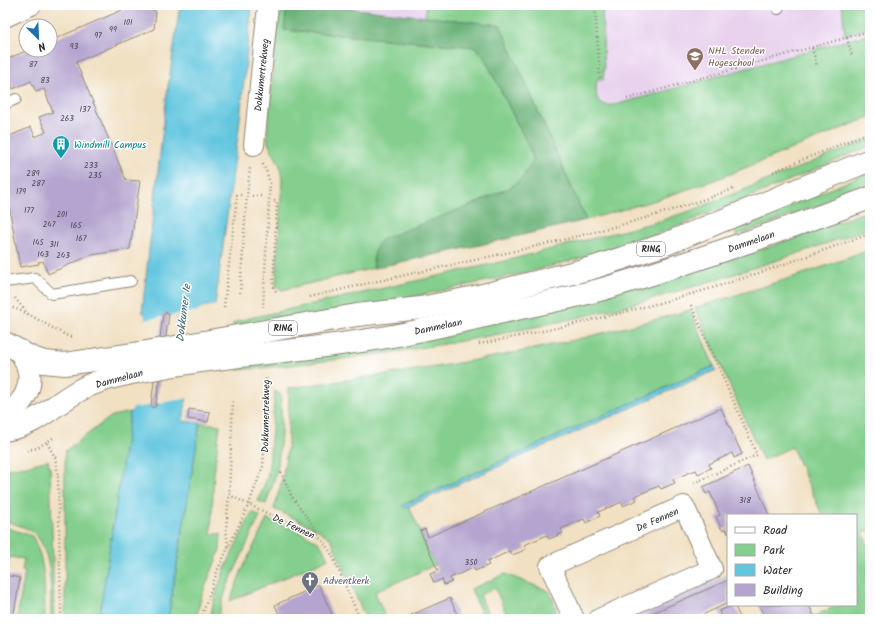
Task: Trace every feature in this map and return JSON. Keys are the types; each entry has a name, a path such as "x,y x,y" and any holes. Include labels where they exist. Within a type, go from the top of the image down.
{"main road":[{"name":"Dammelaan","path":"12,347 32,358 44,362 119,366 208,350 357,315 421,308 475,297 592,268 663,245 870,160"},
{"name":"Dammelaan","path":"208,350 356,343 456,323 603,289 700,259 870,198"},
{"path":"5,414 13,411 19,405 25,398 29,386 28,368 12,347"},
{"name":"Dammelaan","path":"5,430 39,418 82,389 102,380 119,366"}],"street":[{"path":"5,17 31,5"},
{"name":"Dokkumertrekweg","path":"254,145 268,5"},
{"name":"De Fennen","path":"574,619 550,566 684,506 712,569 599,619"}],"lane":[{"path":"5,104 16,99"},
{"path":"5,282 35,278 52,294 131,281"}],"path":[{"path":"595,5 600,79"},
{"path":"627,98 870,32"},
{"path":"847,38 852,56"},
{"path":"812,48 817,66"},
{"path":"769,174 870,132"},
{"path":"240,294 246,206 254,145"},
{"path":"254,145 270,183 263,309"},
{"path":"309,298 530,248 627,224 691,204 740,186"},
{"path":"224,307 237,195 243,195"},
{"path":"252,196 264,196"},
{"path":"274,201 277,202 273,285 277,294"},
{"path":"14,298 28,314"},
{"path":"690,305 757,455 694,483"},
{"path":"5,306 13,307 28,314 61,334"},
{"name":"Dokkumertrekweg","path":"202,619 211,588 228,546 249,504 263,466 267,408 266,374"},
{"name":"Dokkumertrekweg","path":"228,546 226,529 233,399"},
{"path":"46,443 55,457 57,468 61,619"},
{"path":"281,472 292,497 321,538"},
{"name":"De Fennen","path":"229,495 303,528 321,538 331,553 360,619"}],"shaded area":[{"name":"NHL Stenden Hogeschool","path":"320,5 870,5 870,117 720,178 656,200 586,220 500,25"},
{"path":"726,575 727,577 727,603 693,619 636,619 634,615"}],"green space":[{"path":"280,5 287,5 285,30 475,47 484,56 529,147 534,161 522,179 511,187 474,204 373,259 374,268 282,290 276,286 282,180 280,166 268,143 267,135"},
{"path":"287,5 320,5 500,25 586,220 374,268 375,253 377,246 382,239 474,204 511,187 522,178 534,160 484,57 475,47 284,30"},
{"name":"NHL Stenden Hogeschool","path":"426,5 602,5 604,71 603,80 597,79 596,91 600,102 608,105 615,105 870,34 870,117 720,178 656,200 586,220 500,25 425,17"},
{"path":"842,5 870,5 870,28 845,35"},
{"path":"870,139 870,146 668,230 626,245 529,272 365,307 234,330 233,323 250,318 505,261 656,222 693,210"},
{"path":"870,172 870,186 736,236 735,229"},
{"path":"870,210 870,228 731,275 625,306 545,325 458,342 325,361 237,370 237,364 715,264 769,247"},
{"path":"870,250 870,530 863,533 870,550 870,619 807,619 837,606 857,606 857,514 822,514 792,447 763,460 695,308 803,274"},
{"path":"690,310 714,366 403,505 404,508 409,506 435,565 375,592 386,619 366,619 331,539 317,529 274,509 283,476 288,443 289,388 409,371 533,349"},
{"path":"275,391 281,395 281,434 278,465 266,504 258,501 267,478 269,466"},
{"path":"130,412 99,619 65,619 65,451 112,416"},
{"path":"200,423 220,425 214,473 211,534 221,534 220,550 201,597 196,619 168,619"},
{"path":"48,460 50,469 54,619 51,619 50,573 45,551 40,541 32,531 5,521 5,469 26,466"},
{"path":"252,512 260,516 227,587 217,619 210,619 222,577"},
{"path":"267,519 300,532 318,542 328,559 230,601 242,570"},
{"path":"5,527 32,536 37,546 44,576 45,619 17,619 25,571 22,571 24,559 9,557 8,568 5,567"},
{"path":"505,574 549,591 555,608 555,619 493,619 506,613 495,588 480,595 490,619 484,619 471,589"}],"water":[{"name":"Dokkumer Ie","path":"180,5 252,5 239,128 215,305 200,308 183,421 200,423 168,619 99,619 130,412 132,411 145,315 142,312 166,101","holes":["167,312 169,315 156,406 153,408 151,405 163,315"]},
{"path":"714,366 716,370 405,508 403,507 403,505"}],"pier":[{"path":"215,305 214,307 202,310 189,398 154,404 167,316 199,311 200,308"},
{"path":"142,312 145,315 145,320 165,316 153,405 133,408 132,411 128,412 130,408 143,316 140,313"}],"building":[{"name":"Windmill Campus","path":"134,5 147,5 156,12 154,29 76,62 126,180 140,181 130,249 91,255 48,274 43,261 38,262 39,264 20,267 5,184 5,138 31,127 35,137 46,132 39,117 53,112 44,89 36,92 31,81 13,89 5,70 5,60 18,54 18,58 58,58 58,38"},
{"path":"167,312 169,315 156,406 153,408 151,405 163,315"},
{"path":"721,408 742,454 734,458 732,453 709,464 711,468 698,474 696,470 673,479 675,483 661,489 659,486 635,496 637,500 623,506 622,502 598,512 600,516 586,523 584,519 561,529 563,533 549,539 547,535 524,545 526,549 512,555 510,551 487,562 489,565 475,571 473,568 450,578 452,582 444,585 442,579 434,583 430,574 438,571 420,531 425,529 428,537"},
{"path":"189,409 210,412 208,422 188,419"},
{"path":"748,466 769,514 727,514 727,532 726,529 722,530 716,517 720,515 710,492 706,494 703,487"},
{"path":"5,575 20,578 13,619 5,619"},
{"path":"727,580 727,603 698,617 693,619 639,619"},
{"name":"Adventkerk","path":"319,585 334,619 281,619 275,605"},
{"path":"450,598 459,619 413,619 411,615"},
{"path":"734,606 741,619 722,619 719,611"},
{"path":"759,606 809,606 814,616 806,619 765,619"}],"place":[{"name":"NHL Stenden Hogeschool","path":"695,71"},
{"name":"Windmill Campus","path":"61,159"},
{"name":"Adventkerk","path":"310,595"}]}
